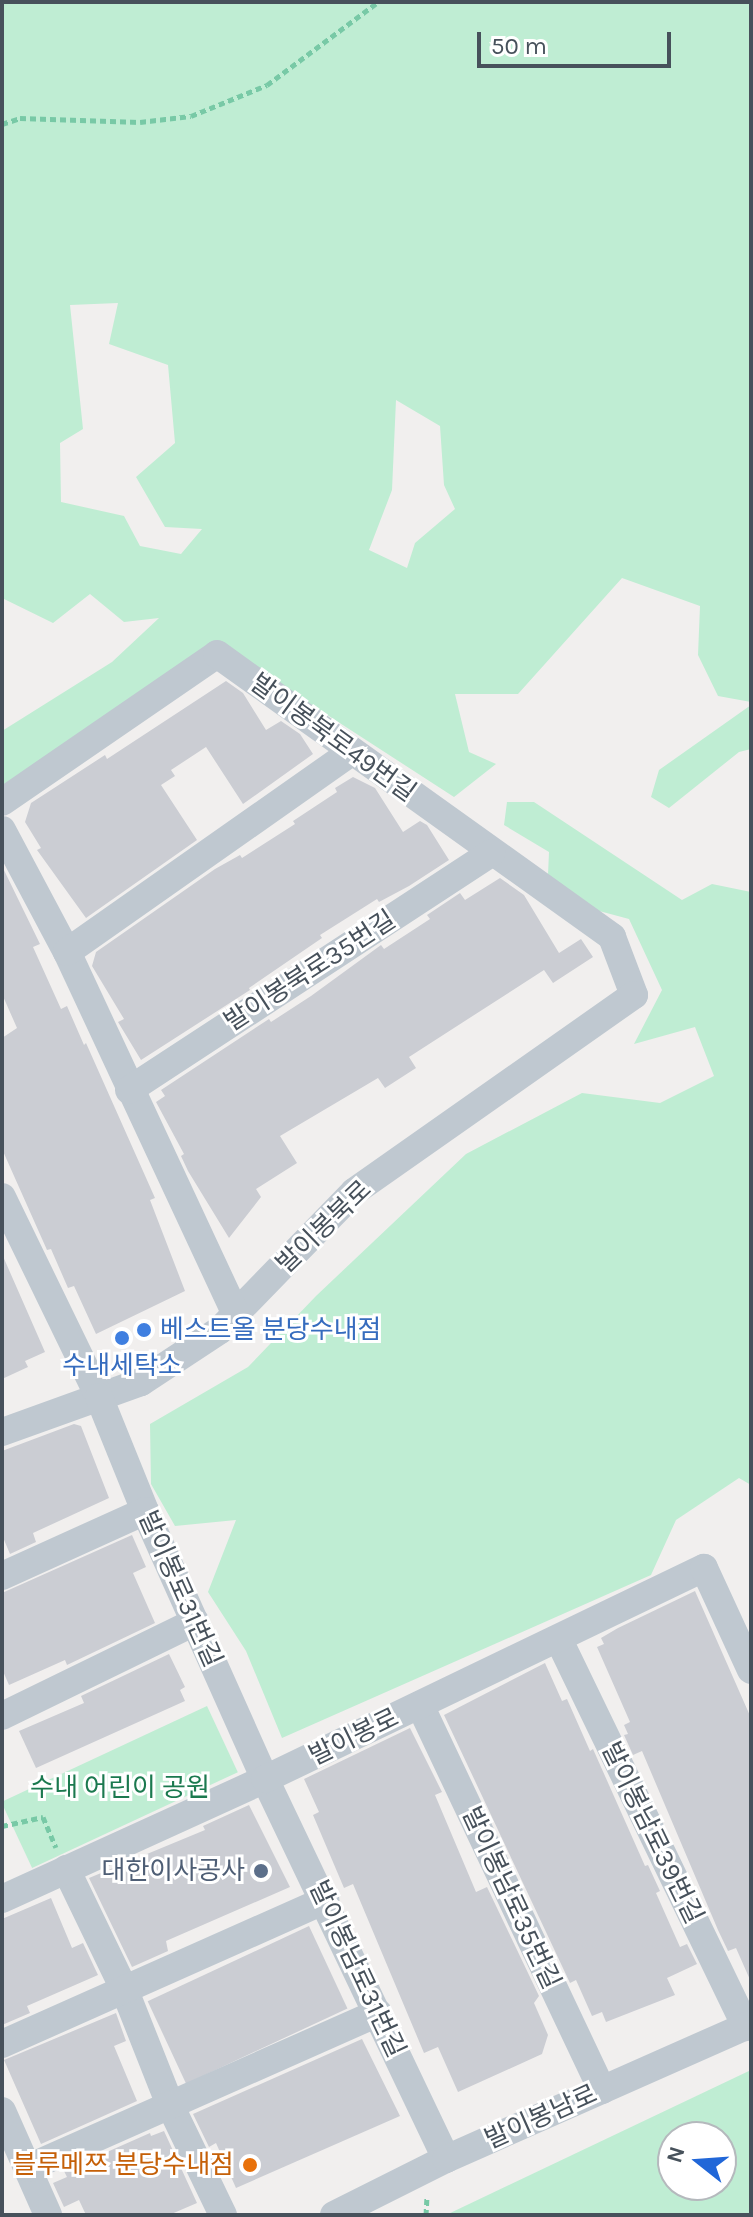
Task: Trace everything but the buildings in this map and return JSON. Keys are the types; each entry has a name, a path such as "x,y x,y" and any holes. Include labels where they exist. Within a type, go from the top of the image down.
{"street":[{"name":"발이봉북로49번길","path":"2,802 217,654 612,937 634,995"},
{"path":"67,952 352,752"},
{"path":"2,830 67,952 236,1314"},
{"name":"발이봉북로35번길","path":"129,1090 491,853"},
{"name":"발이봉북로","path":"2,1432 141,1382 220,1330 354,1192 634,995"},
{"name":"발이봉로31번길","path":"2,1197 99,1397 145,1511 265,1779"},
{"path":"2,1576 145,1511"},
{"name":"발이봉로","path":"2,1899 265,1779 704,1568 751,1670"},
{"path":"2,1716 195,1622"},
{"name":"발이봉남로39번길","path":"559,1640 748,2026"},
{"name":"발이봉남로35번길","path":"420,1705 602,2090"},
{"name":"발이봉남로31번길","path":"265,1779 446,2159"},
{"path":"66,1869 125,1991 171,2107 223,2215"},
{"path":"2,2044 325,1900"},
{"path":"28,2168 378,2013"},
{"name":"발이봉남로","path":"334,2215 446,2159 748,2026"},
{"path":"2,2111 48,2215"}],"path":[{"path":"2,124 20,118 140,122 191,116 267,85 378,2"},
{"path":"2,1826 43,1817 66,1869"}],"green space":[{"path":"2,2 751,2 751,702 718,696 698,655 700,606 622,578 518,694 455,694 469,752 496,764 454,797 278,683 206,657 2,791 2,731 112,662 159,618 124,622 90,594 53,623 2,598","holes":["118,303 109,344 168,365 175,443 136,477 165,527 202,529 181,554 140,546 124,516 61,502 60,443 83,429 70,305","396,400 440,426 444,485 455,509 415,543 407,568 369,550 392,490"]},
{"path":"751,705 751,749 739,752 669,808 651,797 659,770"},
{"path":"507,802 534,802 682,900 712,884 751,892 751,1485 739,1478 676,1520 651,1575 282,1738 246,1651 208,1592 236,1520 175,1526 151,1484 150,1424 248,1367 316,1296 466,1154 582,1093 660,1103 714,1076 695,1027 634,1044 662,990 629,919 547,897 549,852 504,825"},
{"name":"수내 어린이 공원","path":"207,1706 238,1772 32,1868 2,1802"},
{"path":"751,2070 751,2215 446,2215"}],"place":[{"name":"베스트올 분당수내점","path":"144,1330"},
{"name":"수내세탁소","path":"122,1338"},
{"name":"대한이사공사","path":"261,1871"},
{"name":"블루메쯔 분당수내점","path":"250,2165"}]}
